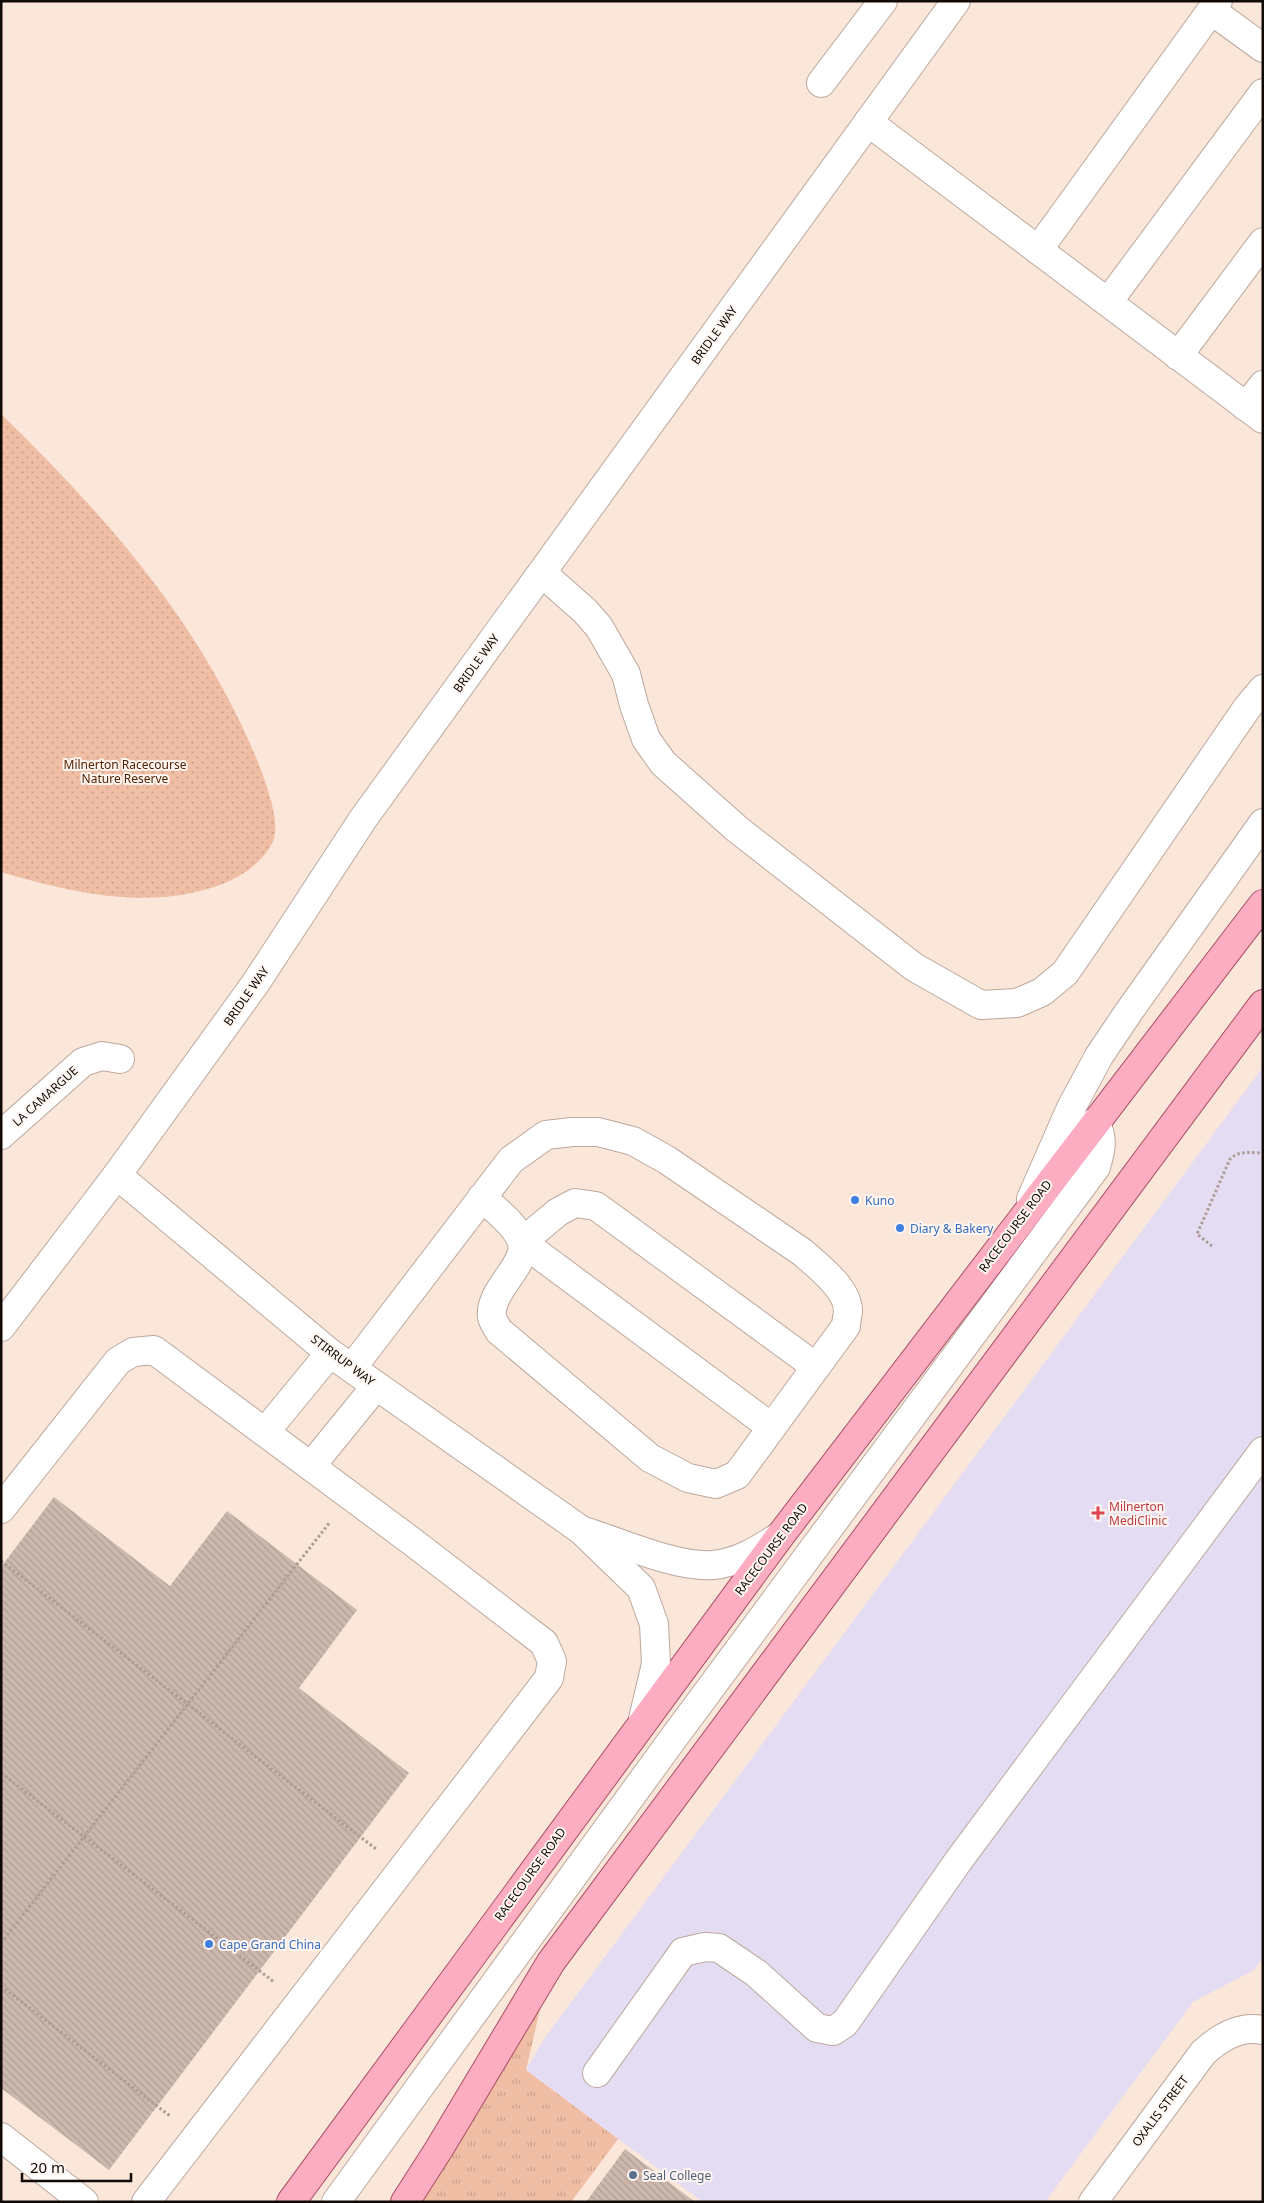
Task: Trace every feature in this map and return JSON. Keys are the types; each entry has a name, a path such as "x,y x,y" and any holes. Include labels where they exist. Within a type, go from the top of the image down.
{"main road":[{"name":"RACECOURSE ROAD","path":"290,2202 780,1536 1094,1122 1263,904"},
{"path":"405,2202 449,2133 551,1962 1263,1004"}],"street":[{"path":"821,83 883,1"},
{"name":"BRIDLE WAY","path":"1,1328 117,1175 255,984 363,819 956,1"},
{"path":"1038,250 1215,6 1263,48"},
{"path":"1108,302 1263,93"},
{"path":"868,122 1254,413 1263,385"},
{"path":"1178,356 1263,242"},
{"path":"542,572 585,611 604,634 626,674 646,739 663,763 736,829 914,967 981,1005 1017,1003 1042,992 1065,973 1255,698"},
{"path":"1024,1215 1071,1108 1099,1056 1263,824"},
{"name":"LA CAMARGUE","path":"1,1135 83,1062 102,1056 120,1059"},
{"path":"336,2202 672,1740 1096,1167 1101,1148 1100,1132 1094,1122"},
{"path":"265,1432 341,1360 512,1160 546,1135 598,1132 633,1141 667,1160 802,1252 818,1266 841,1292 848,1309 846,1326 816,1368 737,1475 716,1484 688,1478 650,1458 499,1331 492,1317 498,1291 521,1258 522,1242 558,1212 575,1203 596,1206 816,1368"},
{"name":"STIRRUP WAY","path":"117,1175 341,1360 580,1530 641,1588 654,1624 656,1664 644,1719"},
{"path":"482,1197 513,1228 522,1242 772,1427"},
{"path":"1,1509 118,1361 133,1352 143,1350 159,1352 544,1643 552,1661 549,1678 146,2202"},
{"path":"311,1466 376,1386"},
{"path":"597,2073 683,1952 705,1947 719,1948 756,1973 817,2028 833,2031 845,2023 959,1860 1263,1451"},
{"name":"STIRRUP WAY","path":"580,1530 663,1557 687,1563 714,1565 747,1556 780,1536"},
{"name":"OXALIS STREET","path":"1093,2202 1203,2053 1218,2039 1250,2031"},
{"path":"1,2137 84,2202"}],"path":[{"path":"1212,1246 1197,1234 1230,1159 1235,1154 1263,1153"},
{"path":"1,1944 350,1496"},
{"path":"1,1561 403,1869"},
{"path":"1,1773 259,1972 301,2001"},
{"path":"1,1986 196,2136"}],"shaded area":[{"name":"Milnerton MediClinic","path":"1263,1067 1263,1958 1254,1970 1193,2002 1045,2202 703,2202 526,2070 544,2039"}],"green space":[{"name":"Milnerton Racecourse Nature Reserve","path":"1,414 79,494 116,535 150,578 183,623 212,670 238,718 267,786 274,816 275,834 269,848 259,861 232,880 197,892 141,898 113,896 56,887 1,872"},
{"path":"551,1962 526,2070 618,2139 571,2202 405,2202"}],"building":[{"path":"54,1497 170,1586 227,1511 357,1610 299,1688 409,1773 109,2170 1,2088 1,1567"},
{"name":"Seal College","path":"625,2149 695,2202 586,2202"}],"place":[{"name":"Kuno","path":"855,1200"},
{"name":"Diary & Bakery","path":"900,1228"},
{"name":"Milnerton MediClinic","path":"1098,1513"},
{"name":"Cape Grand China","path":"209,1944"},
{"name":"Seal College","path":"633,2175"}]}
